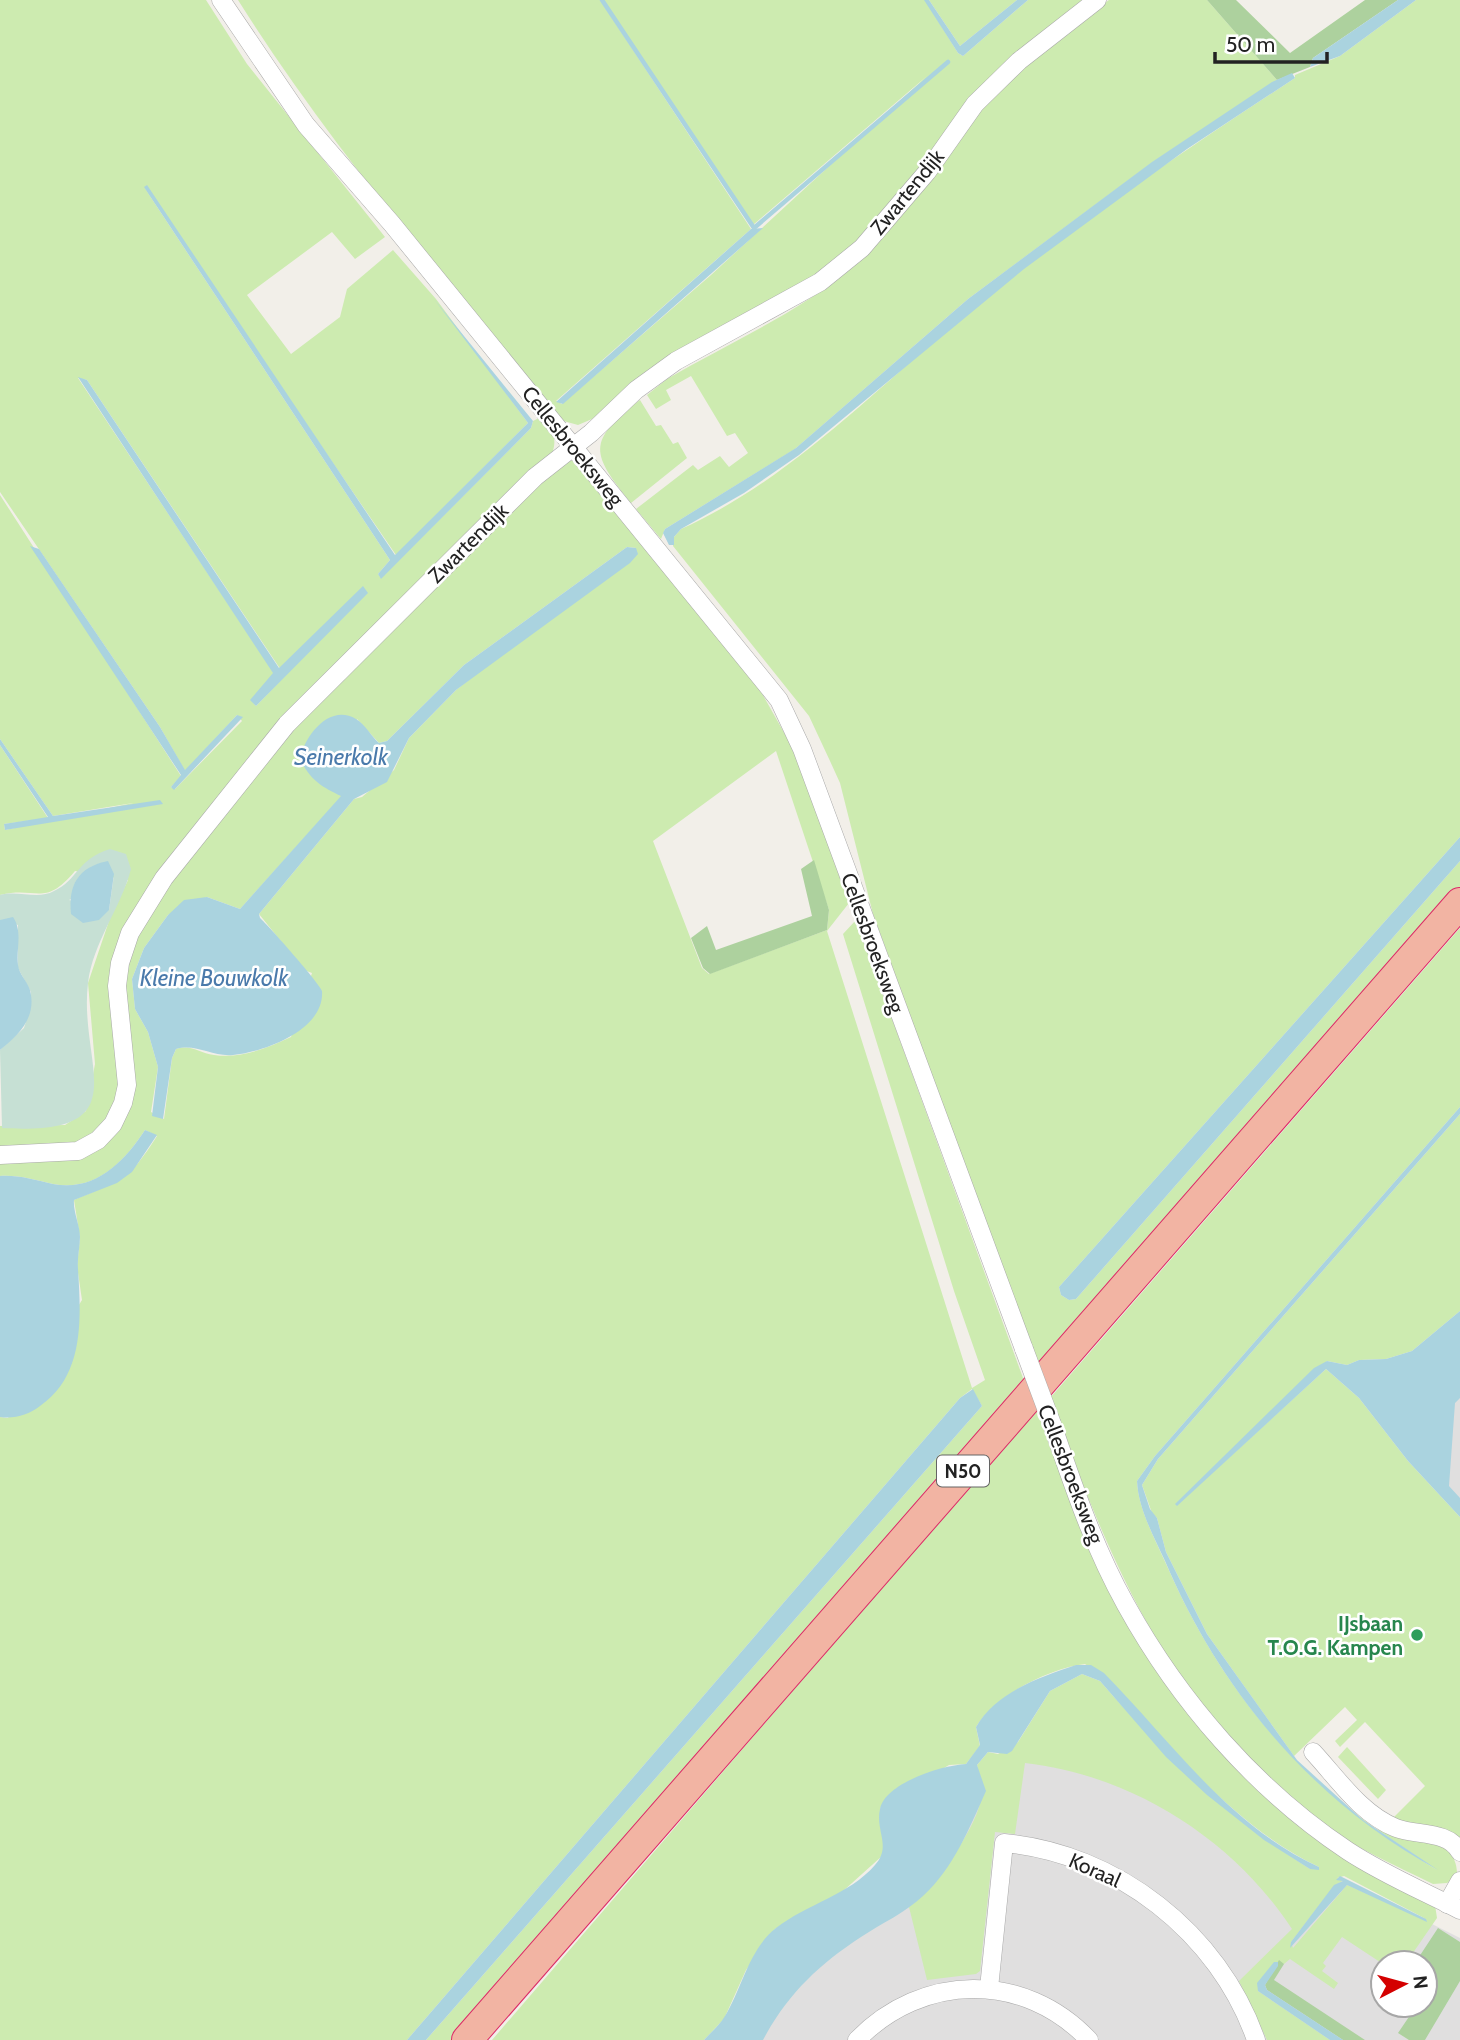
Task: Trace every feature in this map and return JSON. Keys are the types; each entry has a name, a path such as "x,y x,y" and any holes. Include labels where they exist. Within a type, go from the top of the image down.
{"highway":[{"name":"N50","path":"467,2040 1460,903"},
{"name":"N50","path":"479,2040 1460,917"}],"street":[{"name":"Cellesbroeksweg","path":"220,0 306,125 392,224 753,664 791,722 1106,1566 1146,1640 1179,1688 1233,1753 1288,1805 1367,1863 1454,1907 1460,1881"},
{"name":"Zwartendijk","path":"0,1155 78,1151 108,1131 119,1115 127,1085 117,1001 118,972 130,933 152,895 203,825 287,724 497,513 636,390 676,360 820,282 862,248 927,172 975,104 1019,61 1097,0"},
{"path":"1312,1752 1371,1814 1397,1828 1445,1838 1460,1852"},
{"name":"Koraal","path":"989,1988 1004,1843 1040,1849 1109,1874 1170,1915 1220,1970 1244,2012 1256,2040"},
{"path":"857,2040 885,2015 919,1997 953,1989 989,1988 1018,1994 1049,2007 1089,2040"}],"shaded area":[{"path":"1460,1356 1460,1501 1396,1428"},
{"path":"1041,1743 1344,1880 1460,1938 1460,2040 725,2040"}],"green space":[{"path":"0,0 206,0 247,64 385,237 355,259 332,232 247,295 291,354 340,317 347,289 393,250 436,299 528,423 396,555 144,187 390,560 378,574 381,578 531,428 533,421 541,417 554,438 552,454 279,726 127,929 119,1094 103,1127 79,1145 0,1151 0,1126 65,1125 86,1111 95,1064 88,983 110,918 128,880 75,871 56,889 48,892 0,895 0,745 48,818 4,824 5,830 133,803 53,816 0,739 0,495 181,776 171,787 175,789 242,721 237,715 185,771 160,727 0,492","holes":["78,378 87,380 285,676 256,706 251,700 274,673"]},
{"path":"238,0 600,0 751,229 556,401 562,404 711,275 927,76 753,225 603,0 925,0 958,53 963,56 1028,0 1088,0 1043,35 856,248 817,276 670,358 592,419 578,425 560,420 393,215 312,110"},
{"path":"929,0 1017,0 960,46"},
{"path":"1109,0 1207,0 1277,80 1153,162 968,299 795,449 665,529 661,539 636,509 693,465 698,470 720,456 729,467 748,453 735,433 727,436 691,376 666,390 671,400 656,409 647,395 667,379 809,299 853,267 889,231 964,129 994,94 1042,51"},
{"path":"1207,0 1236,0 1290,53 1365,0 1398,0 1313,58 1310,67 1277,80"},
{"path":"1416,0 1460,0 1460,837 1059,1287 1061,1295 1069,1300 1076,1299 1460,861 1460,892 1041,1373 873,914 840,783 809,716 673,546 674,537 681,529 754,489 788,465 988,296 1073,230 1161,167 1295,78 1295,75 1340,56"},
{"path":"640,400 656,426 661,425 673,444 678,442 687,458 631,503 608,472 600,449 610,427"},
{"path":"570,460 582,465 755,681 795,752 849,903 827,931 972,1388 985,1380 954,1291 843,934 856,920 1027,1389 459,2040 426,2040 982,1406 972,1389 960,1398 407,2040 0,2040 0,1417 8,1418 82,1300 77,1266 80,1238 74,1200 122,1178 138,1163 157,1136 145,1130 118,1163 95,1179 83,1183 53,1184 21,1177 0,1176 0,1161 51,1161 118,1127 123,973 146,915 273,749 554,466","holes":["627,547 636,548 456,690 409,738 394,770 362,797 354,799 259,914 304,970 312,973 291,1037 244,1054 224,1056 191,1048 176,1049 172,1058 164,1119 151,1112 158,1067 148,1032 135,1009 132,979 144,948 168,915 207,897 240,909 342,796 357,719 379,743 387,741 464,665","776,751 829,910 827,930 709,974 702,968 653,841"]},
{"path":"110,849 126,854 131,869 95,953 88,983 87,1014 94,1090 88,1108 73,1121 45,1128 2,1128 0,1050 24,1028 31,1006 31,992 18,968 18,925 0,920 0,895 48,894 62,886 99,853","holes":["114,875 109,910 69,900"]},
{"path":"814,860 829,910 827,930 710,974 703,968 691,938 707,926 716,950 812,916 801,869"},
{"path":"1460,928 1460,1107 1155,1456 1137,1481 1144,1514 1153,1536 1191,1615 1217,1660 1277,1740 1312,1776 1377,1829 1440,1845 1449,1852 1455,1863 1457,1876 1447,1883 1433,1884 1349,1841 1322,1824 1270,1781 1225,1735 1186,1686 1123,1577 1097,1519 1050,1398"},
{"path":"1460,1114 1460,1311 1412,1351 1386,1359 1359,1360 1347,1365 1327,1361 1177,1505 1326,1369 1359,1398 1408,1461 1460,1517 1460,1843 1392,1819 1425,1786 1365,1722 1340,1747 1335,1741 1357,1720 1345,1707 1294,1756 1207,1634 1166,1552 1157,1518 1152,1513 1142,1485 1158,1459"},
{"path":"1037,1407 1074,1503 1220,1748 1435,1905 1437,1918 1416,1949 1369,1949 1369,1955 1342,1937 1323,1963 1326,1966 1322,1971 1338,1983 1334,1989 1290,1959 1284,1964 1276,1962 1258,1991 1330,2040 1267,2040 1239,1981 1292,1929 1268,1897 1210,1840 1141,1797 1104,1781 1025,1763 1015,1834 995,1832 980,1971 976,1974 927,1980 909,1907 940,1874 970,1829 981,1799 977,1765 988,1752 998,1754 1018,1742 1050,1691 1082,1674 1100,1681 1149,1736 1223,1806 1310,1869 1319,1867 1274,1841 1232,1808 1176,1754 1115,1688 1085,1664 1056,1671 1009,1694 984,1716 976,1727 980,1746 966,1764 949,1765 880,1808 885,1845 882,1856 842,1892 775,1929 746,1970 724,2019 704,2040 492,2040","holes":["1344,1876 1426,1919 1347,1885 1293,1948 1291,1942 1334,1886 1344,1880 1337,1878"]},
{"path":"1347,1747 1386,1790 1378,1799 1338,1757"},
{"path":"1438,1928 1460,1942 1460,1981 1439,2016 1439,1949 1424,1949"},
{"path":"1279,1960 1284,1964 1274,1980 1365,2040 1343,2040 1267,1990 1265,1985"},
{"path":"1408,2019 1437,2019 1425,2040 1409,2040 1398,2033"}],"water":[{"path":"924,0 929,0 960,46 1017,0 1028,0 963,56 958,53"},
{"path":"1398,0 1416,0 1340,56 1310,67 1313,58"},
{"path":"1292,73 1295,78 1187,149 1024,269 799,455 744,493 681,529 674,537 674,545 669,545 663,533 665,529 796,448 968,299 1152,162 1272,82"},
{"path":"147,185 395,555 528,423 434,299 533,421 531,428 381,579 378,574 390,560 144,187"},
{"path":"763,228 563,404 556,402 751,229"},
{"path":"78,377 87,380 279,668 363,586 368,593 256,706 250,700 273,673"},
{"path":"30,546 39,549 160,727 185,770 237,715 243,717 174,790 171,787 181,775"},
{"name":"Kleine Bouwkolk","path":"627,547 636,548 638,554 630,563 456,690 409,738 387,782 354,799 259,914 322,991 320,1005 314,1017 303,1028 276,1044 246,1053 225,1055 190,1048 176,1049 172,1058 163,1119 152,1116 158,1067 148,1032 135,1009 132,979 144,948 168,915 184,900 207,897 240,909 341,796 317,782 300,759 312,732 327,719 346,715 359,721 379,743 387,741 464,665"},
{"path":"0,739 53,816 160,800 163,804 5,830 4,824 48,817 0,745"},
{"path":"1460,837 1460,861 1076,1299 1069,1300 1061,1295 1059,1287"},
{"path":"108,861 114,874 109,910 99,920 83,923 71,914 73,886 89,868"},
{"path":"13,917 18,934 18,965 32,1000 29,1017 20,1032 0,1050 0,920"},
{"path":"1460,1107 1460,1114 1158,1459 1142,1485 1150,1509 1157,1518 1166,1552 1207,1634 1297,1760 1363,1820 1438,1870 1393,1843 1350,1811 1311,1777 1275,1739 1243,1698 1213,1655 1187,1609 1147,1522 1137,1481 1155,1456"},
{"path":"145,1130 157,1135 132,1172 117,1183 74,1200 80,1237 80,1306 77,1344 73,1362 65,1378 55,1393 35,1409 16,1417 0,1417 0,1176 68,1185 95,1179 118,1163"},
{"path":"1460,1311 1460,1398 1455,1403 1449,1486 1460,1498 1460,1517 1408,1461 1359,1398 1326,1369 1177,1506 1175,1504 1314,1368 1327,1361 1347,1365 1359,1360 1386,1359 1412,1351"},
{"path":"973,1389 982,1406 426,2040 407,2040 960,1398"},
{"path":"1076,1665 1091,1665 1104,1673 1229,1806 1257,1829 1287,1850 1319,1867 1319,1870 1310,1869 1264,1840 1207,1795 1166,1757 1100,1681 1082,1674 1050,1691 1012,1751 1007,1754 988,1752 977,1765 986,1791 952,1860 923,1896 817,1970 782,2009 763,2040 704,2040 725,2016 752,1958 767,1937 788,1920 853,1884 875,1865 883,1845 880,1809 892,1791 916,1777 966,1764 980,1745 976,1727 995,1704 1020,1687"},
{"path":"1340,1876 1426,1919 1427,1922 1347,1885 1290,1948 1291,1942 1334,1885 1343,1881 1336,1880"},
{"path":"1274,1962 1278,1962 1278,1966 1265,1985 1267,1990 1343,2040 1330,2040 1258,1991 1257,1983"}],"waterway":[{"path":"602,0 754,228 948,62"}],"place":[{"name":"IJsbaan T.O.G. Kampen","path":"1417,1635"}],"water label":[{"name":"Seinerkolk","path":"341,757"}]}
